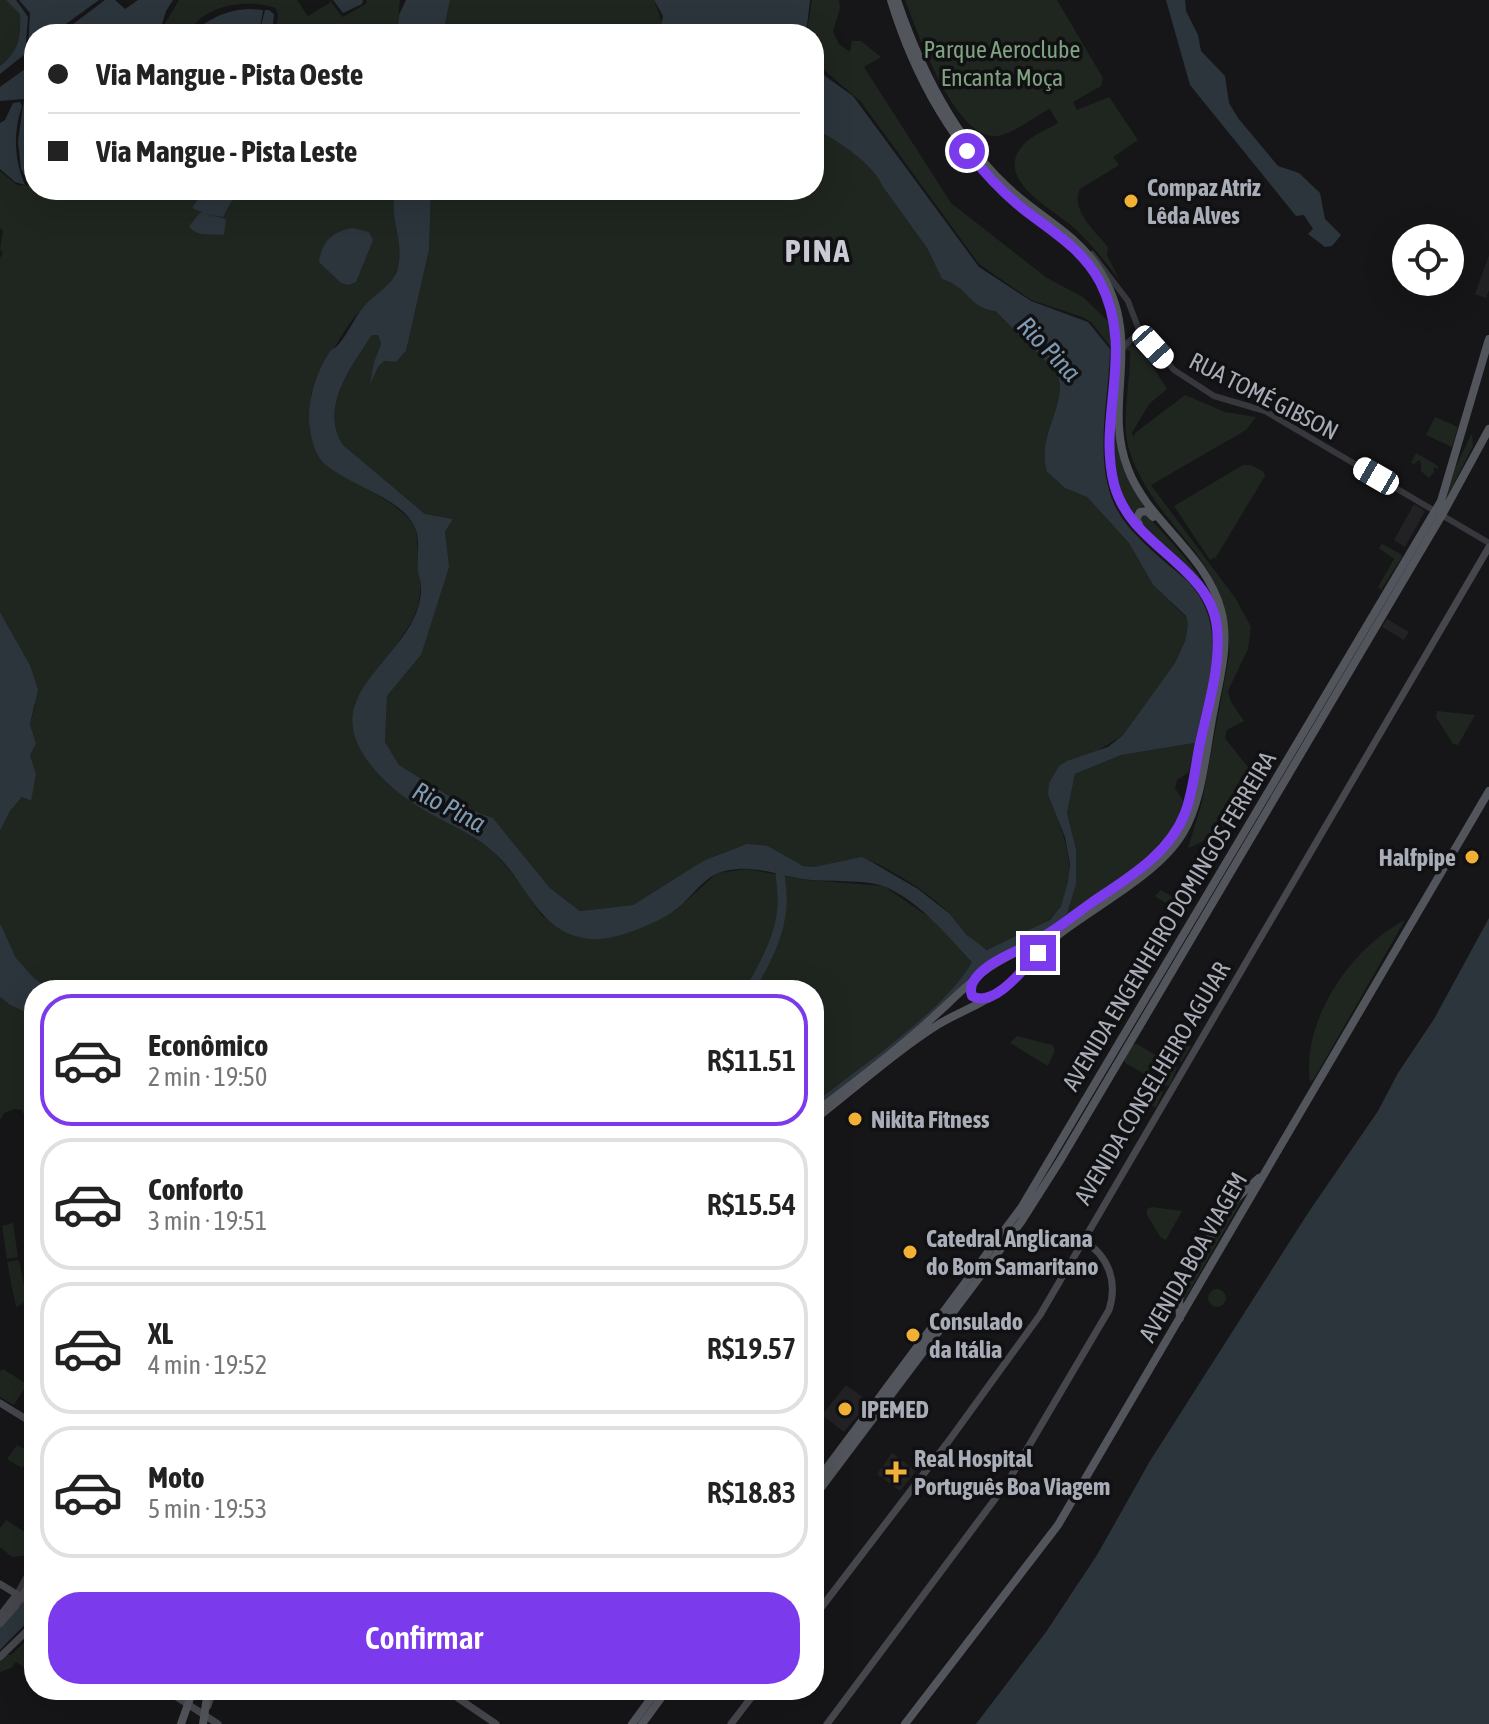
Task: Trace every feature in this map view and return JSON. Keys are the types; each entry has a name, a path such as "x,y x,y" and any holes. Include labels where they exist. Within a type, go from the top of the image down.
{"main road":[{"path":"824,1112 936,1026 989,999 1013,980 1055,937 1155,865 1177,843 1196,801 1225,650 1222,613 1202,570 1150,507 1133,482 1125,463 1119,421 1120,317 1109,286 1087,252 1015,194 971,146 927,76 894,0"},
{"path":"824,1105 919,1029 974,979 998,961 1043,938 1155,856 1174,834 1188,803 1217,657 1217,625 1202,590 1129,516 1114,484 1110,444 1121,352 1112,310 1092,268 1066,240 1014,201 967,151 920,74 894,0"},
{"name":"AVENIDA ENGENHEIRO DOMINGOS FERREIRA","path":"824,1484 1021,1222 1120,1063 1438,513 1489,339"},
{"name":"AVENIDA ENGENHEIRO DOMINGOS FERREIRA","path":"824,1472 1021,1208 1489,429"},
{"path":"1162,551 1137,521 1142,511 1149,512 1202,570"},
{"name":"AVENIDA CONSELHEIRO AGUIAR","path":"824,1604 1022,1341 1489,545"},
{"name":"AVENIDA BOA VIAGEM","path":"905,1724 1058,1525 1489,791"},
{"path":"974,979 970,990 972,996 979,1000 989,999"},
{"path":"1180,1318 1179,1299 1183,1284 1229,1205 1266,1172"},
{"path":"827,1724 1007,1483 1109,1310 1113,1296 1112,1276 1095,1249 1083,1240"},
{"path":"0,1403 24,1418"},
{"path":"0,1584 24,1601"},
{"path":"0,1624 24,1593"},
{"path":"0,1616 19,1598"},
{"path":"0,1657 24,1634"},
{"path":"181,1700 218,1724"},
{"path":"181,1724 190,1700"},
{"path":"461,1700 496,1724"},
{"path":"632,1724 650,1700"},
{"path":"642,1724 660,1700"},
{"path":"731,1724 749,1700"}],"street":[{"name":"RUA TOMÉ GIBSON","path":"1067,234 1098,260 1132,308 1139,330 1174,370 1205,391 1265,411 1489,545"},
{"path":"1121,352 1129,340 1137,338 1153,347"},
{"path":"19,1598 24,1586"}],"shaded area":[{"path":"1489,255 1489,290 1486,298 1475,294"},
{"path":"1414,504 1425,511 1405,547 1394,540"},
{"path":"1387,619 1409,632 1404,640 1382,627"},
{"name":"IPEMED","path":"846,1385 869,1402 844,1432 824,1417"},
{"name":"Real Hospital Português Boa Viagem","path":"892,1453 916,1471 900,1491 877,1474"}],"green space":[{"path":"0,0 6,0 20,14 20,22 15,49 0,66"},
{"path":"179,0 297,0 308,16 331,2 343,17 367,3 366,0 400,0 398,24 277,24 275,8 247,4 218,9 195,24 165,24"},
{"path":"450,0 654,0 661,24 445,24"},
{"path":"812,0 839,0 840,8 833,32 839,44 850,52 852,41 861,41 881,57 864,67 951,203 1047,278 1083,297 1149,361 1167,389 1149,404 1132,433 1134,437 1135,433 1185,395 1225,412 1256,417 1246,430 1151,485 1236,599 1251,627 1248,649 1228,691 1231,702 1244,721 1227,730 1225,738 1262,785 1240,820 1226,825 1195,845 1188,848 1202,802 1229,656 1227,623 1220,595 1208,571 1159,507 1131,456 1126,431 1130,351 1110,346 1091,322 1031,300 979,264 861,102 824,70 824,24 808,24"},
{"name":"Parque Aeroclube Encanta Moça","path":"905,0 1057,0 1103,78 1101,86 1073,102 1077,110 1109,97 1138,140 1113,157 1119,165 1080,189 1078,197 1085,220 1108,247 1107,255 1119,279 1080,233 1039,201 1019,180 1015,168 1017,155 1026,142 1058,123 1050,109 1001,135 979,131 965,119 939,80"},
{"path":"824,134 872,170 927,248 942,279 987,305 1056,371 1059,395 1045,445 1047,472 1065,488 1087,497 1129,543 1153,585 1186,617 1188,625 1175,663 1123,735 1099,750 1048,795 1065,841 1070,873 1062,904 1052,917 992,950 974,941 943,907 924,892 873,862 858,859 821,867 807,866 768,846 703,861 633,905 580,911 550,888 493,818 472,810 399,765 385,742 387,696 421,655 445,532 453,519 425,514 343,445 334,417 336,402 347,374 372,335 378,335 381,344 374,362 372,380 384,361 396,362 406,351 429,250 431,200 824,200"},
{"path":"0,171 17,185 24,185 24,200 394,200 400,253 395,274 353,319 330,355 311,394 337,470 392,504 409,518 416,529 421,586 418,606 393,651 354,704 419,807 459,827 494,852 542,916 567,932 603,939 615,937 675,911 717,873 747,869 808,880 884,886 933,920 972,962 959,981 899,1038 824,1095 824,980 34,978 16,958 0,923 0,831 10,811 22,797 30,801 36,774 30,755 36,744 30,724 35,706 30,665 0,612 0,258 3,253 0,249 3,231 0,228"},
{"path":"1435,417 1458,427 1452,447 1426,435"},
{"path":"1115,429 1122,465 1144,506 1132,516 1117,474"},
{"path":"1472,433 1473,446 1443,505 1456,466"},
{"path":"1416,453 1438,466 1438,469 1434,467 1429,478 1421,471 1419,460 1411,463"},
{"path":"1243,465 1251,465 1264,472 1265,476 1216,557 1210,560 1174,506"},
{"path":"1142,514 1147,515 1187,560 1217,612 1195,576 1140,521"},
{"path":"1382,544 1402,557 1381,590 1378,587 1394,559 1379,548"},
{"path":"1437,711 1475,715 1458,745 1453,744 1436,717"},
{"path":"1195,743 1189,772 1177,780 1175,788 1183,801 1165,838 1133,870 1060,922 1076,849 1067,813 1075,774 1121,755"},
{"path":"1161,890 1189,907 1188,912 1179,912 1155,896"},
{"path":"1405,920 1310,1082 1309,1058 1314,1034 1334,988 1367,948"},
{"path":"0,997 24,1011 24,1115 22,1110 15,1109 4,1113 0,1120"},
{"path":"1017,1036 1052,1045 1055,1050 1048,1066 1010,1043"},
{"path":"1178,1039 1191,1047 1181,1062 1158,1050 1166,1052"},
{"path":"1132,1044 1177,1068 1170,1085 1166,1086 1125,1063 1124,1058"},
{"path":"1150,1082 1163,1092 1156,1108 1147,1103 1145,1092"},
{"path":"1245,1195 1181,1303 1184,1286 1230,1206"},
{"path":"1147,1209 1182,1211 1166,1240 1161,1238 1147,1215"},
{"path":"13,1223 18,1257 7,1259 2,1226"},
{"path":"19,1260 24,1303 16,1307 7,1262"},
{"path":"1217,1289 1226,1298 1217,1307 1208,1298"},
{"path":"3,1369 24,1382 24,1389 14,1405 0,1397 0,1371"},
{"path":"17,1445 24,1448 22,1468 7,1459"},
{"path":"6,1520 24,1531 24,1556 12,1557 0,1547 0,1528"},
{"path":"24,1643 24,1667 16,1662 11,1668 0,1672 0,1661"}],"water":[{"path":"6,0 16,0 28,17 27,24 24,24 24,55 0,74 0,66 18,43 20,14"},
{"path":"19,0 99,0 66,24 29,24 30,13"},
{"path":"105,0 115,0 125,9 138,0 173,0 162,24 73,24"},
{"path":"333,0 363,0 362,4 343,13"},
{"path":"406,0 450,0 445,24 398,24"},
{"path":"654,0 810,0 807,24 661,24 663,16"},
{"path":"1166,0 1185,0 1201,51 1225,76 1229,103 1238,118 1278,166 1299,173 1320,193 1325,219 1341,235 1332,246 1325,247 1308,234 1313,229 1304,215 1296,216 1190,85"},
{"path":"263,10 261,24 204,24 231,12"},
{"path":"265,10 274,14 273,24 262,24"},
{"path":"24,70 24,99 0,101 0,87"},
{"name":"Rio Pina","path":"824,74 853,96 979,267 1031,301 1088,322 1110,349 1103,449 1108,488 1115,506 1131,529 1195,590 1205,607 1213,645 1212,665 1195,743 1121,755 1075,774 1067,813 1076,849 1076,884 1067,913 1060,922 975,972 938,1010 824,1102 824,1095 922,1019 959,981 972,962 923,911 888,888 861,882 803,879 757,870 736,869 714,875 671,913 618,936 600,939 579,937 549,920 491,850 398,792 361,751 353,728 354,710 361,692 398,643 418,607 421,586 417,535 410,519 399,509 321,460 311,435 309,412 317,377 325,360 363,308 396,273 400,252 393,200 431,200 429,250 406,351 396,362 384,361 370,385 381,344 378,335 372,335 347,374 336,402 334,417 343,445 425,514 453,519 445,532 449,567 421,655 387,696 385,742 399,765 472,810 493,818 550,888 580,911 633,905 703,861 747,844 768,846 803,866 814,867 862,857 918,889 950,914 967,935 987,950 1050,920 1061,906 1070,864 1065,837 1048,795 1049,783 1059,766 1108,747 1123,735 1175,663 1185,641 1186,616 1153,585 1129,543 1087,497 1065,488 1047,472 1045,445 1059,395 1056,371 995,311 980,306 958,287 942,279 927,248 872,170 824,134"},
{"path":"24,99 24,174 18,141"},
{"path":"20,102 22,106 16,146 24,185 15,182 0,169 0,123 5,120 13,103"},
{"path":"198,200 234,200 223,217 205,214 226,219 224,235 192,230 189,226 203,213 192,208"},
{"path":"353,228 369,232 373,240 356,282 348,285 341,283 319,262 330,238"},
{"path":"0,612 30,665 38,690 30,724 36,744 30,755 36,774 31,801 22,797 10,811 0,831"},
{"path":"1489,918 1489,1724 976,1724 1046,1632 1097,1555 1150,1461 1308,1213 1378,1111 1398,1073 1434,1019"},
{"path":"0,923 16,958 37,980 24,980 24,1011 0,997"},
{"path":"24,1597 24,1625 0,1650 0,1628"}],"waterway":[{"path":"755,980 775,939 781,917 780,868"}],"place":[{"name":"Compaz Atriz Lêda Alves","path":"1131,201"},
{"name":"Halfpipe","path":"1472,857"},
{"name":"Nikita Fitness","path":"855,1119"},
{"name":"Catedral Anglicana do Bom Samaritano","path":"910,1252"},
{"name":"Consulado da Itália","path":"913,1335"},
{"name":"IPEMED","path":"845,1409"},
{"name":"Real Hospital Português Boa Viagem","path":"896,1472"}],"district":[{"name":"PINA","path":"818,250"}],"route":[{"path":"967,151 1014,201 1066,240 1099,280 1112,310 1115,327 1117,358 1110,444 1118,496 1137,527 1202,590 1217,625 1217,657 1187,809 1174,834 1155,856 1110,890 1043,938 998,961 974,979 970,990 974,999 989,999 1002,990 1038,953"}]}
